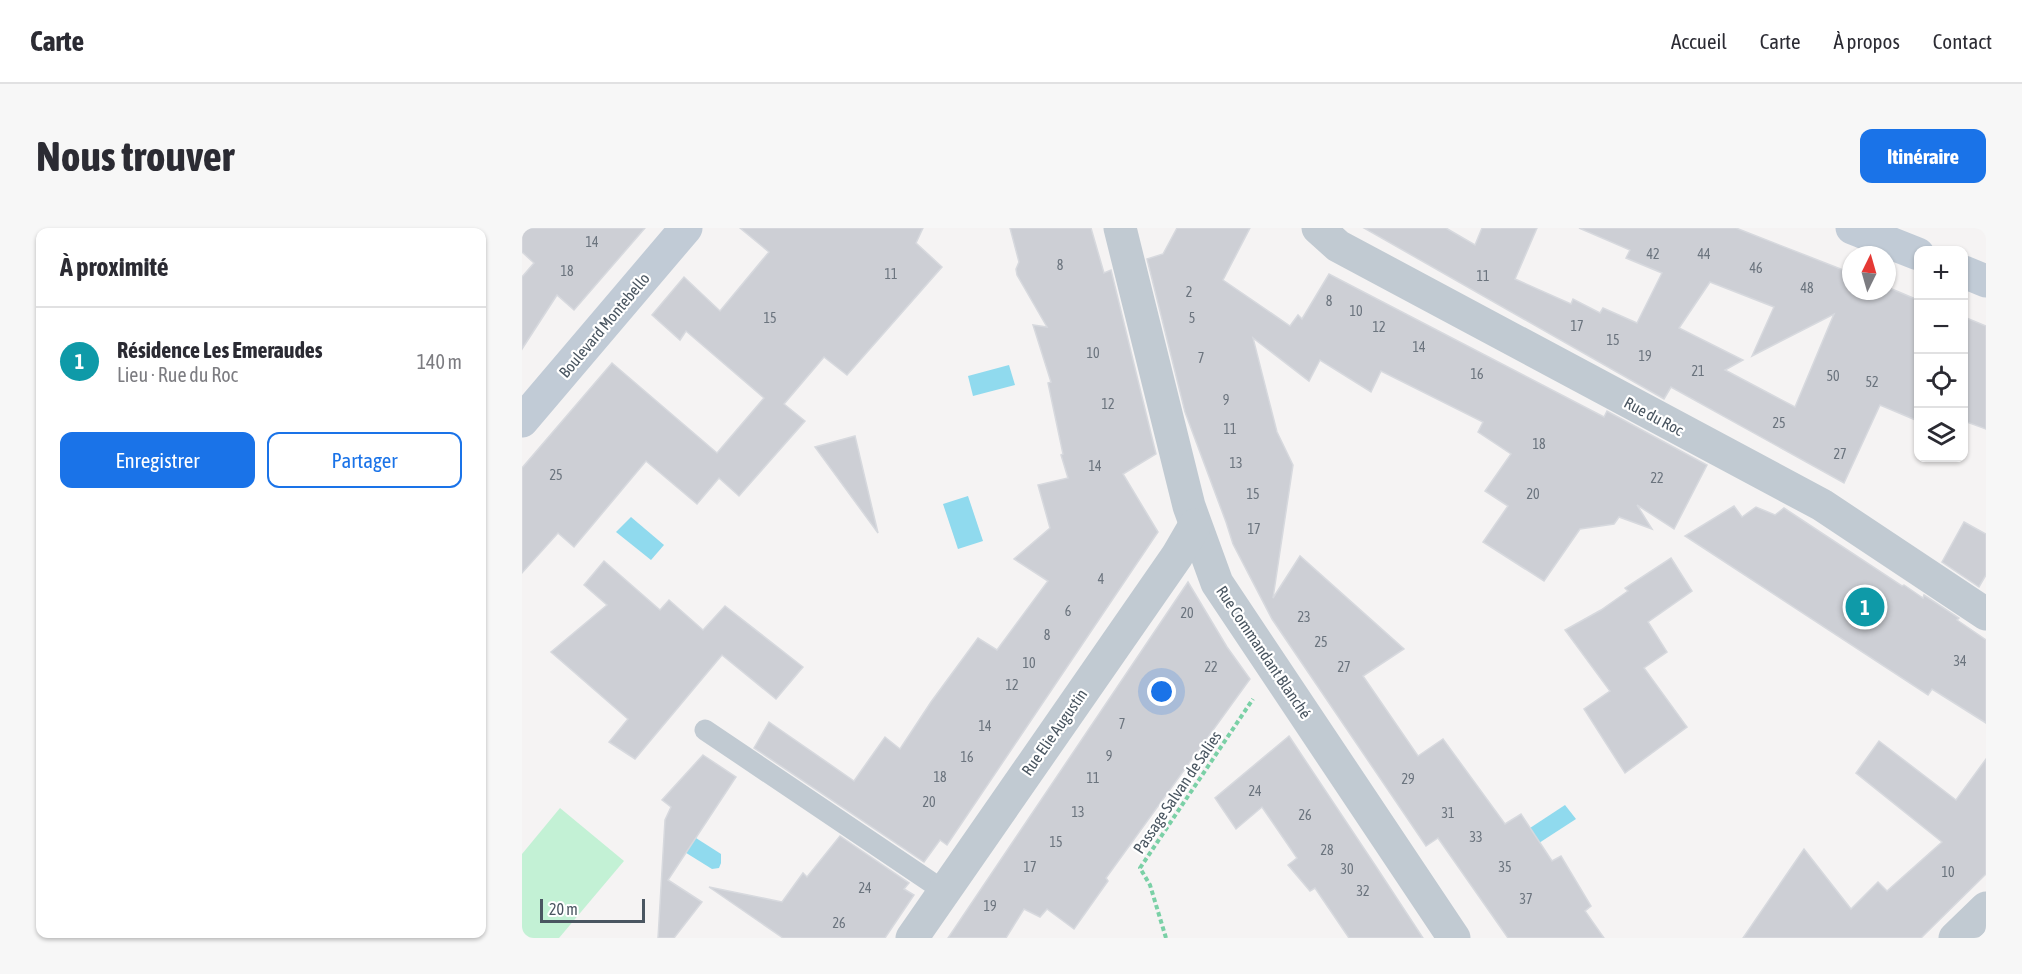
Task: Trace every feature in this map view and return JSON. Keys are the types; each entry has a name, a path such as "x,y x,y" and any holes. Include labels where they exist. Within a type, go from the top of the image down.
{"main road":[{"name":"Boulevard Montebello","path":"522,421 686,228"},
{"path":"1852,228 1914,252"},
{"path":"1968,274 1986,281"}],"street":[{"name":"Rue Commandant Blanché","path":"1120,228 1195,525 1217,583 1454,938"},
{"name":"Rue du Roc","path":"1318,228 1338,246 1822,505 1986,614"},
{"name":"Rue Elie Augustin","path":"912,938 1177,556 1195,525"},
{"path":"1956,938 1986,908"}],"lane":[{"path":"705,730 944,891"}],"path":[{"name":"Passage Salvan de Salies","path":"1166,938 1150,885 1140,868 1274,666"}],"green space":[{"path":"560,808 624,861 559,938 522,938 522,854"}],"water":[{"path":"1009,365 1015,385 973,396 968,376"},
{"path":"968,496 983,541 958,549 943,504"},
{"path":"631,517 664,545 651,560 616,532"},
{"path":"1565,805 1576,819 1539,843 1530,828"},
{"path":"685,831 721,854 719,868 712,869 675,846"}],"building":[{"path":"522,228 645,228 574,310 557,295 522,349 522,277 534,263 522,252"},
{"path":"740,228 923,228 916,243 942,267 847,375 824,357 784,404 805,421 739,496 719,478 697,504 646,461 574,547 558,533 522,573 522,468 612,363 717,453 764,398 686,331 680,340 652,315 684,277 720,311 769,252"},
{"path":"1010,228 1091,228 1104,273 1111,270 1156,454 1123,474 1158,532 947,845 940,840 924,862 754,748 769,722 854,781 885,737 900,749 978,638 997,650 1048,581 1014,559 1050,528 1038,485 1068,478 1061,455 1063,454 1048,383 1051,382 1033,325 1047,327 1017,275 1016,269 1019,262"},
{"path":"1177,228 1250,228 1223,280 1290,326 1298,315 1302,319 1329,274 1604,417 1607,411 1707,465 1674,529 1637,505 1652,529 1619,517 1614,524 1580,529 1544,581 1483,542 1508,506 1485,491 1511,454 1478,432 1483,422 1381,371 1371,392 1320,360 1309,381 1253,338 1277,432 1293,465 1273,598 1300,556 1404,649 1363,676 1418,756 1443,739 1505,824 1521,814 1552,861 1561,856 1591,906 1585,911 1604,938 1508,938 1438,838 1426,846 1272,619 1233,544 1185,412 1147,259 1163,254"},
{"path":"1364,228 1446,228 1475,245 1482,228 1537,228 1515,279 1571,304 1573,299 1600,313 1603,308 1637,323 1662,273 1626,258 1630,250 1579,228 1736,228 1842,269 1842,300 1896,300 1896,291 1914,298 1914,419 1880,405 1844,483 1671,387 1664,399","holes":["1710,282 1774,307 1752,356 1834,314 1795,407 1725,370 1743,360 1679,328"]},
{"path":"1968,319 1986,326 1986,429 1968,422"},
{"path":"855,436 878,533 815,447"},
{"path":"1734,506 1742,517 1756,507 1775,515 1784,508 1902,586 1904,585 1923,598 1924,595 1959,618 1957,620 1986,640 1986,723 1932,689 1928,695 1685,536"},
{"path":"1964,522 1986,534 1986,575 1979,587 1942,562"},
{"path":"1671,558 1692,591 1648,622 1667,652 1644,668 1687,727 1625,773 1584,709 1610,691 1565,630 1601,610 1628,591 1625,588"},
{"path":"604,561 660,610 669,600 703,630 725,606 803,667 776,699 722,655 635,759 609,742 628,719 551,652 607,605 584,585"},
{"path":"1188,582 1227,647 1250,679 1106,878 1108,881 1074,929 1047,909 1040,917 1024,909 1006,938 948,938"},
{"path":"1289,736 1423,938 1349,938 1315,888 1310,891 1288,865 1297,858 1262,807 1236,829 1215,798"},
{"path":"1879,741 1956,800 1986,759 1986,874 1921,938 1743,938 1804,849 1851,909 1878,882 1887,891 1942,842 1856,773"},
{"path":"703,755 736,777 668,880 702,902 674,938 658,938 665,820 671,807 662,800"},
{"path":"840,836 909,883 904,889 914,895 885,938 783,938 709,887 782,902 803,873 807,877"}],"place":[{"name":"Résidence Les Emeraudes","path":"1865,607"}]}
